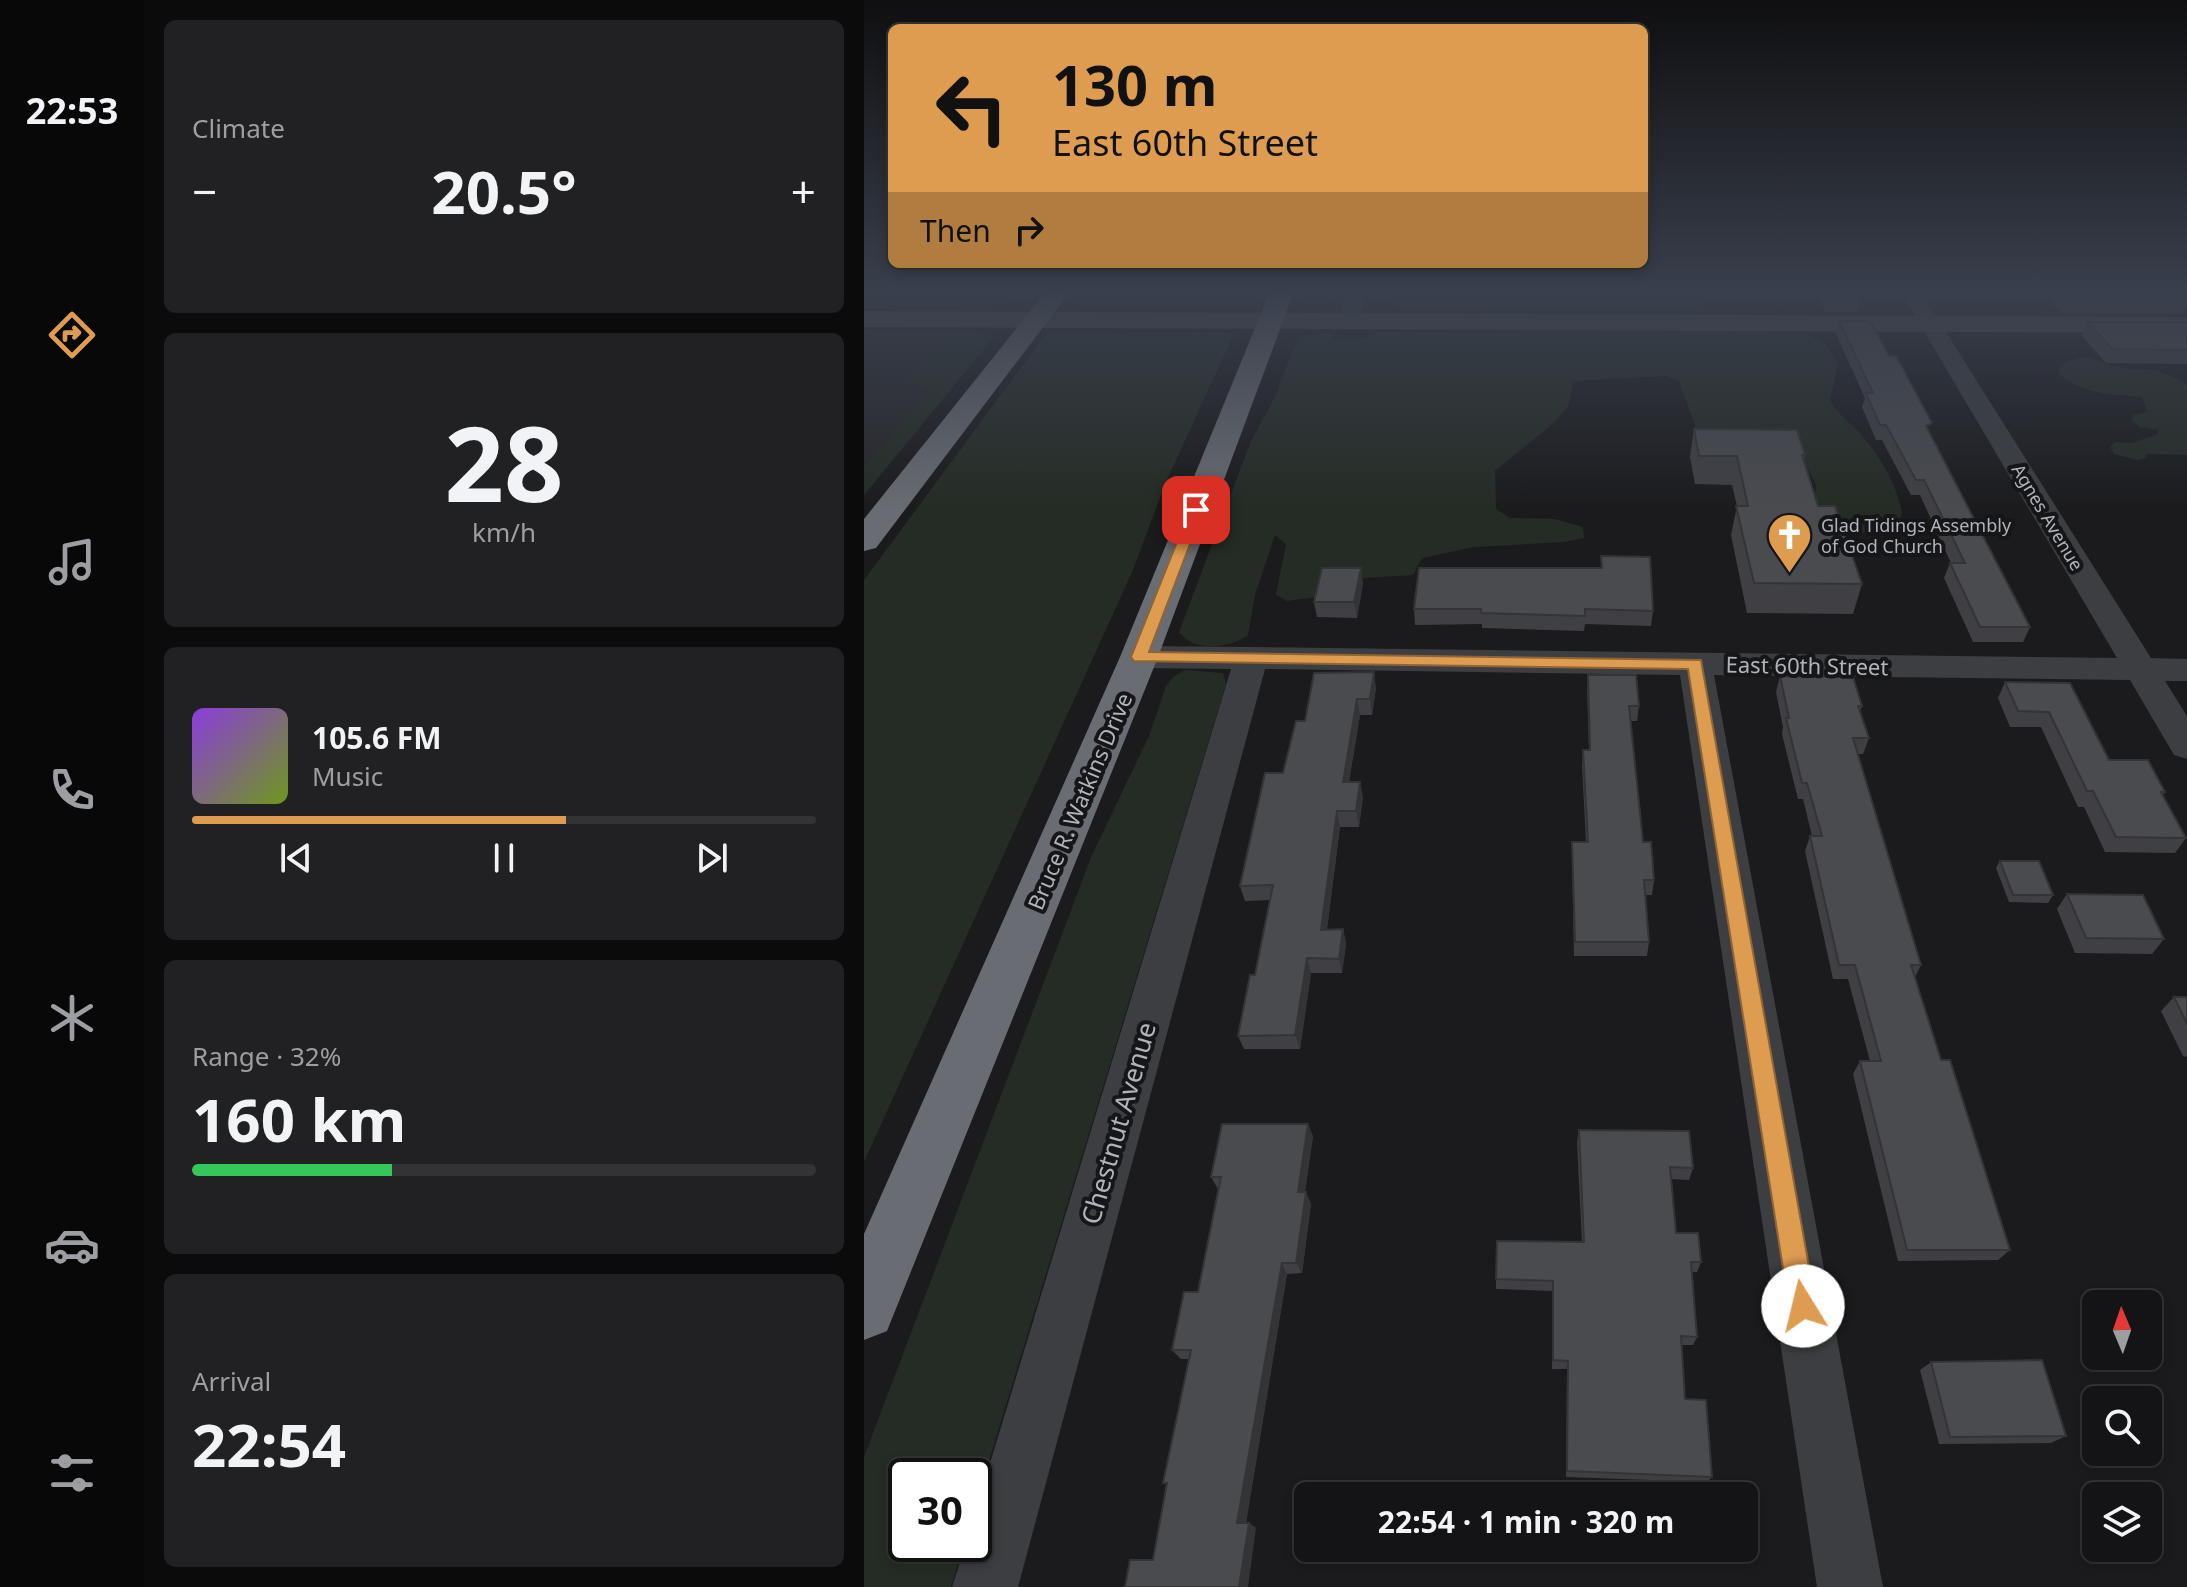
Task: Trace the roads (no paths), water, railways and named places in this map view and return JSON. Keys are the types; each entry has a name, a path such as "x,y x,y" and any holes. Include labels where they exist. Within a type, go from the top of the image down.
{"highway":[{"path":"864,541 1002,363"},
{"name":"Bruce R. Watkins Drive","path":"864,1308 1139,657 1253,363"}],"street":[{"name":"Agnes Avenue","path":"1955,363 2187,746"},
{"name":"East 60th Street","path":"1139,657 2187,670"},
{"name":"Chestnut Avenue","path":"985,1587 1251,658"},
{"path":"1695,663 1850,1587"}],"place":[{"name":"Glad Tidings Assembly of God Church","path":"1790,574"}]}
